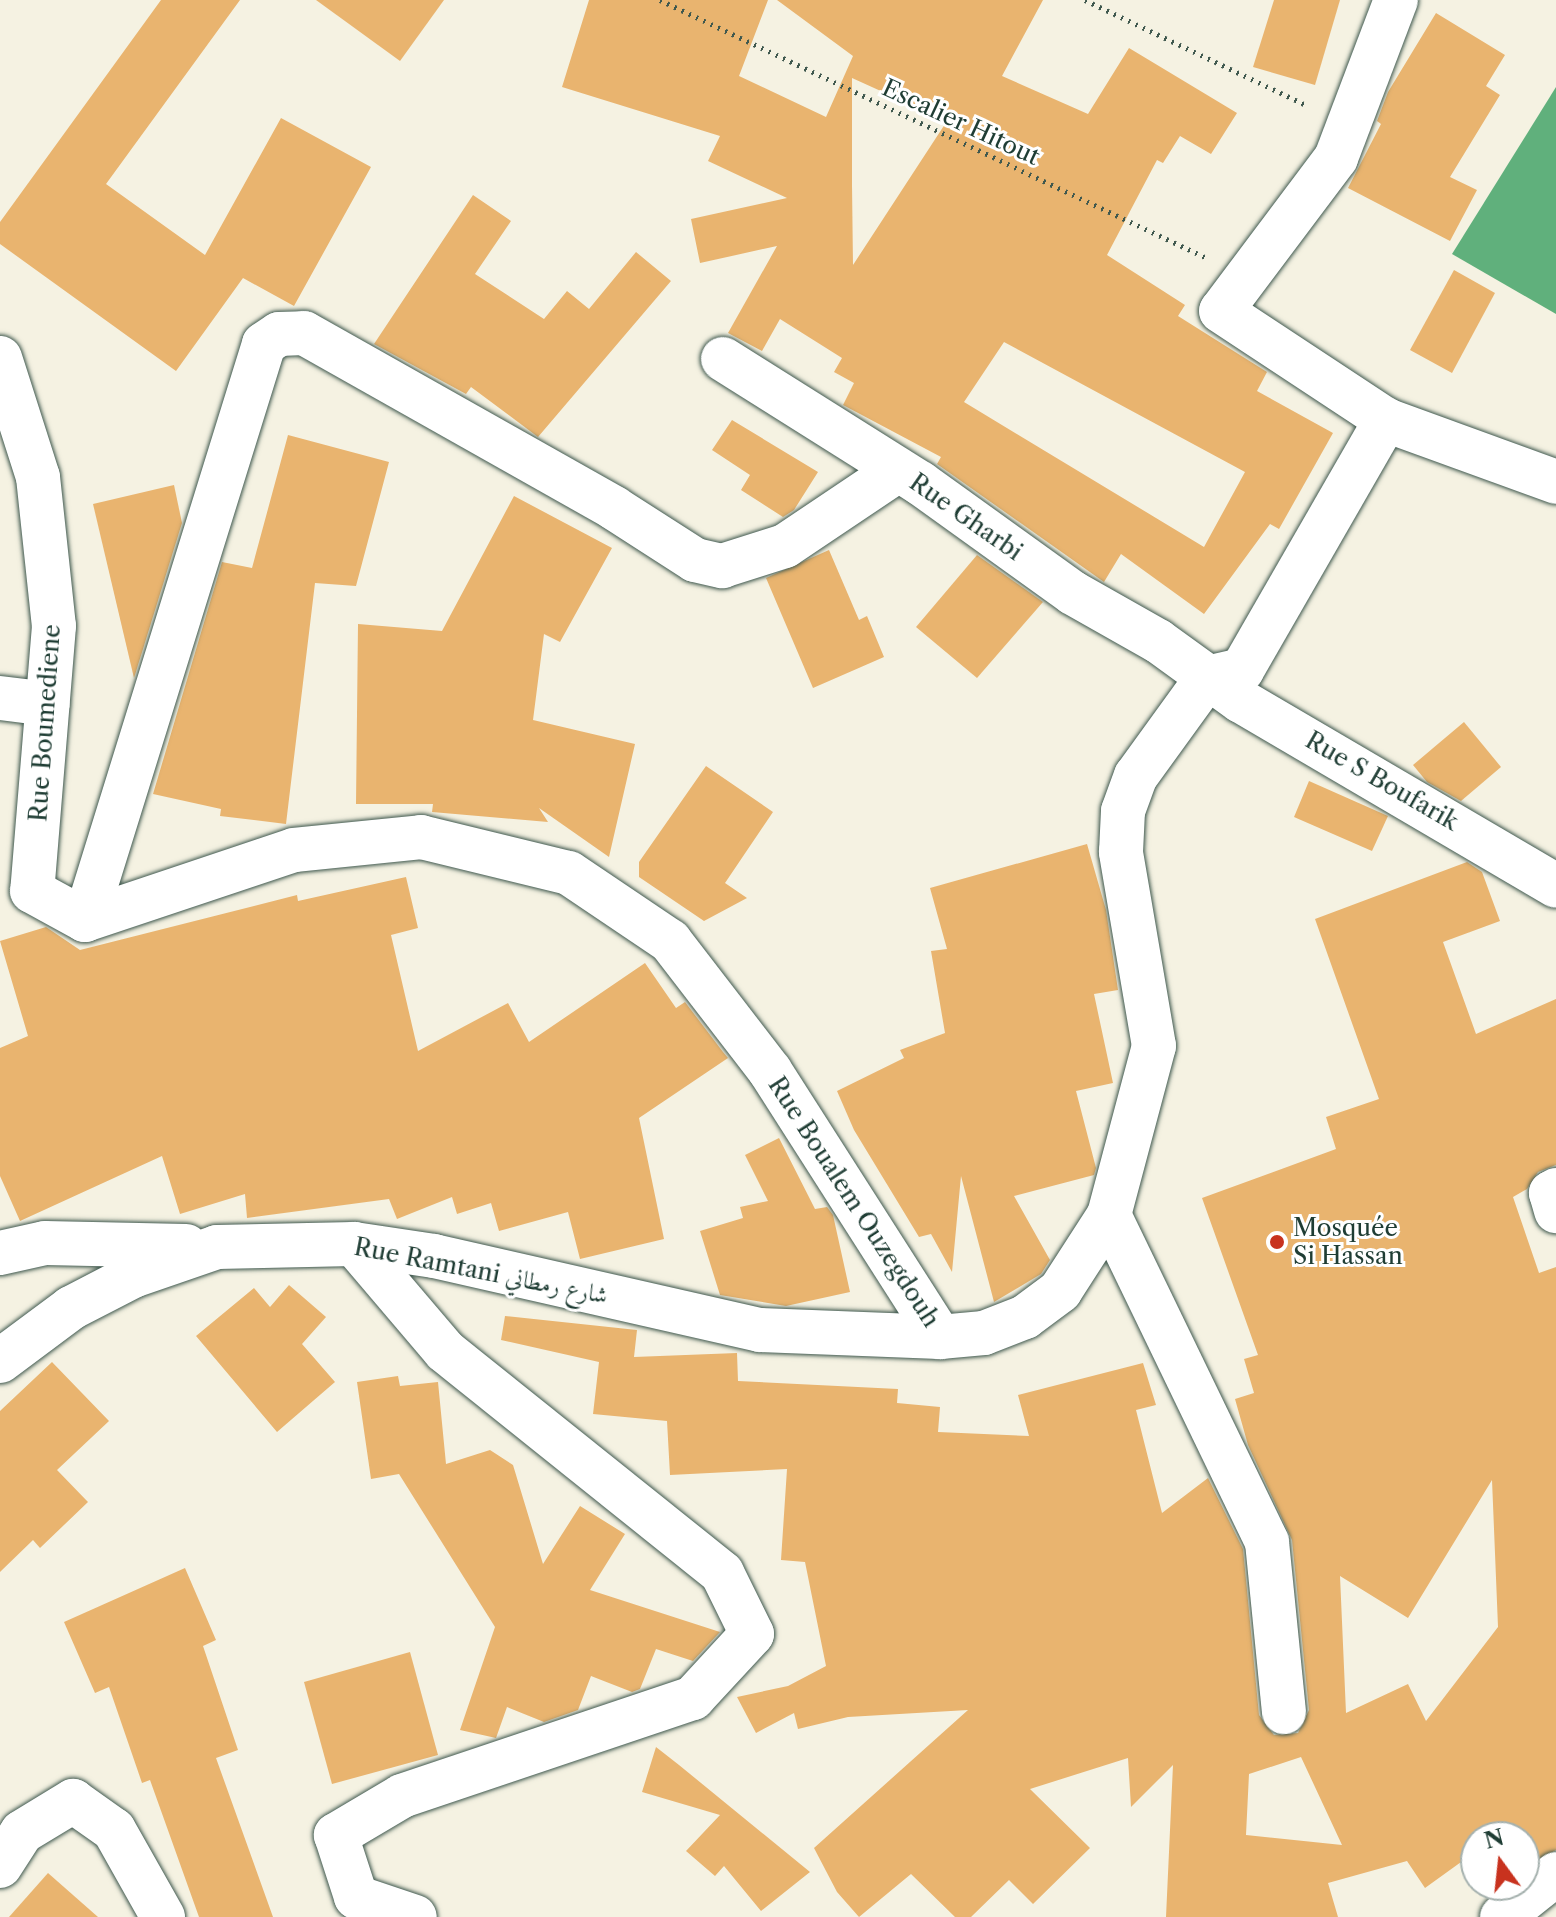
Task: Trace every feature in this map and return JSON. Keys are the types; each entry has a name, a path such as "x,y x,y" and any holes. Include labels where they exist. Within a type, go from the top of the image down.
{"street":[{"path":"1396,0 1336,158 1221,311 1386,420 1556,482"},
{"path":"85,920 264,344 279,334 304,333 708,563 722,566 785,546 898,470"},
{"name":"Rue Boumediene","path":"0,358 38,477 54,626 48,704 16,894 85,920"},
{"name":"Rue Gharbi","path":"723,359 898,470 1073,593 1230,683"},
{"name":"Rue Boualem Ouzegdouh","path":"85,920 294,850 421,837 569,873 670,941 770,1071 940,1337 984,1333 1025,1317 1060,1291 1109,1215 1154,1046 1139,940 1124,886 1123,811 1136,776 1230,683 1386,420"},
{"name":"Rue S Boufarik","path":"1230,683 1556,886"},
{"path":"0,698 48,704"},
{"path":"1556,1190 1551,1193 1556,1211"},
{"path":"1109,1215 1267,1542 1284,1712"},
{"path":"0,1253 45,1243 217,1247"},
{"path":"354,1244 445,1351 722,1573 752,1634 693,1698 402,1796 336,1835 356,1897 415,1917"},
{"name":"Rue Ramtani شارع رمطاني","path":"0,1361 71,1308 108,1288 217,1247 354,1244 525,1274 760,1330 940,1337"},
{"path":"0,1866 22,1832 73,1801 114,1830 163,1917"},
{"path":"1502,1917 1556,1874"}],"path":[{"name":"Escalier Hitout","path":"660,0 1247,277"},
{"path":"1085,0 1349,126"}],"green space":[{"path":"1556,87 1556,314 1452,254"}],"building":[{"path":"161,0 240,0 106,184 205,255 281,118 371,167 294,306 243,278 176,371 0,244 0,222"},
{"path":"316,0 444,0 400,61"},
{"path":"589,0 768,0 739,76 826,117 853,56 777,0 1043,0 1002,76 1088,114 1129,48 1237,113 1211,154 1180,136 1163,163 1157,160 1107,255 1185,305 1178,316 1267,372 1257,391 1333,433 1279,529 1270,524 1204,614 1121,554 1104,582 937,464 941,457 843,405 854,383 834,372 842,358 780,319 762,351 728,333 777,246 700,263 691,219 787,198 708,161 720,136 562,87","holes":["852,78 947,121 853,265 852,184","1004,342 1245,472 1204,547 964,402"]},
{"path":"1274,0 1340,0 1315,85 1253,67"},
{"path":"1436,13 1505,55 1486,86 1500,95 1450,177 1477,190 1450,241 1348,188 1381,124 1377,121 1388,92"},
{"path":"473,195 511,221 475,274 544,319 567,291 589,309 636,252 671,281 538,437 471,387 466,394 374,344"},
{"path":"1454,270 1495,293 1452,373 1410,350"},
{"path":"732,420 818,472 794,510 783,517 741,490 750,475 712,450"},
{"path":"288,435 389,462 356,586 315,583 286,824 220,816 221,809 153,794 222,562 252,568"},
{"path":"174,485 182,523 134,678 93,504"},
{"path":"514,496 612,548 560,642 544,634 533,720 635,744 609,857 539,808 548,822 432,812 433,804 356,804 358,624 442,631"},
{"path":"829,550 859,620 867,616 884,657 813,688 766,578"},
{"path":"977,555 1043,602 977,678 916,627"},
{"path":"1464,722 1501,767 1461,801 1427,782 1413,765"},
{"path":"706,766 773,812 725,883 747,898 704,921 639,877 639,862"},
{"path":"1309,781 1388,816 1372,851 1294,817"},
{"path":"1087,844 1106,910 1118,990 1094,994 1113,1083 1076,1091 1096,1168 1094,1175 1014,1196 1050,1260 1041,1274 994,1302 961,1176 952,1272 931,1234 919,1237 854,1130 837,1091 904,1058 900,1050 945,1033 931,951 947,949 930,888"},
{"path":"1467,862 1482,872 1500,921 1443,942 1476,1034 1556,999 1556,1165 1538,1172 1527,1189 1513,1197 1539,1273 1556,1267 1556,1850 1540,1859 1540,1821 1460,1821 1460,1863 1425,1888 1407,1861 1328,1883 1338,1917 1166,1917 1173,1765 1131,1807 1128,1758 1030,1789 1090,1848 1033,1904 1009,1880 971,1917 955,1917 911,1874 859,1917 837,1892 814,1848 968,1710 848,1717 798,1729 794,1713 756,1733 737,1697 788,1686 826,1666 805,1562 781,1560 787,1469 670,1475 667,1421 593,1414 599,1362 501,1340 505,1316 637,1330 634,1357 737,1353 738,1381 898,1389 897,1403 940,1407 938,1432 1029,1436 1018,1395 1143,1363 1156,1405 1136,1410 1162,1513 1208,1478 1243,1549 1259,1715 1274,1735 1298,1733 1309,1710 1292,1540 1248,1445 1235,1399 1254,1393 1244,1359 1258,1355 1202,1198 1336,1149 1326,1117 1379,1099 1315,919","holes":["1492,1480 1498,1627 1426,1721 1408,1684 1346,1713 1340,1576 1408,1618","1301,1757 1342,1845 1246,1835 1249,1774"]},
{"path":"406,877 418,928 391,935 418,1051 508,1003 529,1042 645,963 676,1008 685,1002 728,1058 639,1118 664,1239 580,1259 568,1212 499,1231 491,1203 457,1214 452,1197 397,1219 389,1199 247,1218 245,1194 180,1214 162,1156 20,1221 0,1176 0,1048 28,1036 0,941 46,927 80,950 297,895 298,901"},
{"path":"779,1138 815,1209 827,1207 833,1215 850,1292 786,1306 720,1295 700,1231 743,1218 740,1207 768,1201 745,1155"},
{"path":"289,1285 326,1317 302,1344 335,1382 277,1432 196,1336 254,1288 270,1307"},
{"path":"52,1362 109,1421 57,1470 88,1502 40,1548 33,1540 0,1572 0,1411"},
{"path":"398,1376 400,1386 438,1382 446,1464 490,1450 513,1465 543,1564 580,1506 625,1534 590,1590 720,1632 693,1661 656,1649 640,1689 632,1692 591,1676 578,1710 544,1722 507,1707 496,1738 460,1730 495,1627 399,1474 371,1479 357,1382"},
{"path":"185,1568 216,1640 203,1646 238,1750 216,1758 273,1917 199,1917 150,1780 142,1783 109,1687 95,1693 64,1622"},
{"path":"410,1652 438,1755 332,1784 304,1682"},
{"path":"656,1747 810,1872 761,1911 724,1866 715,1876 686,1851 720,1815 642,1792"},
{"path":"48,1873 98,1917 9,1917"}],"place":[{"name":"Mosquée Si Hassan","path":"1277,1242"}]}
